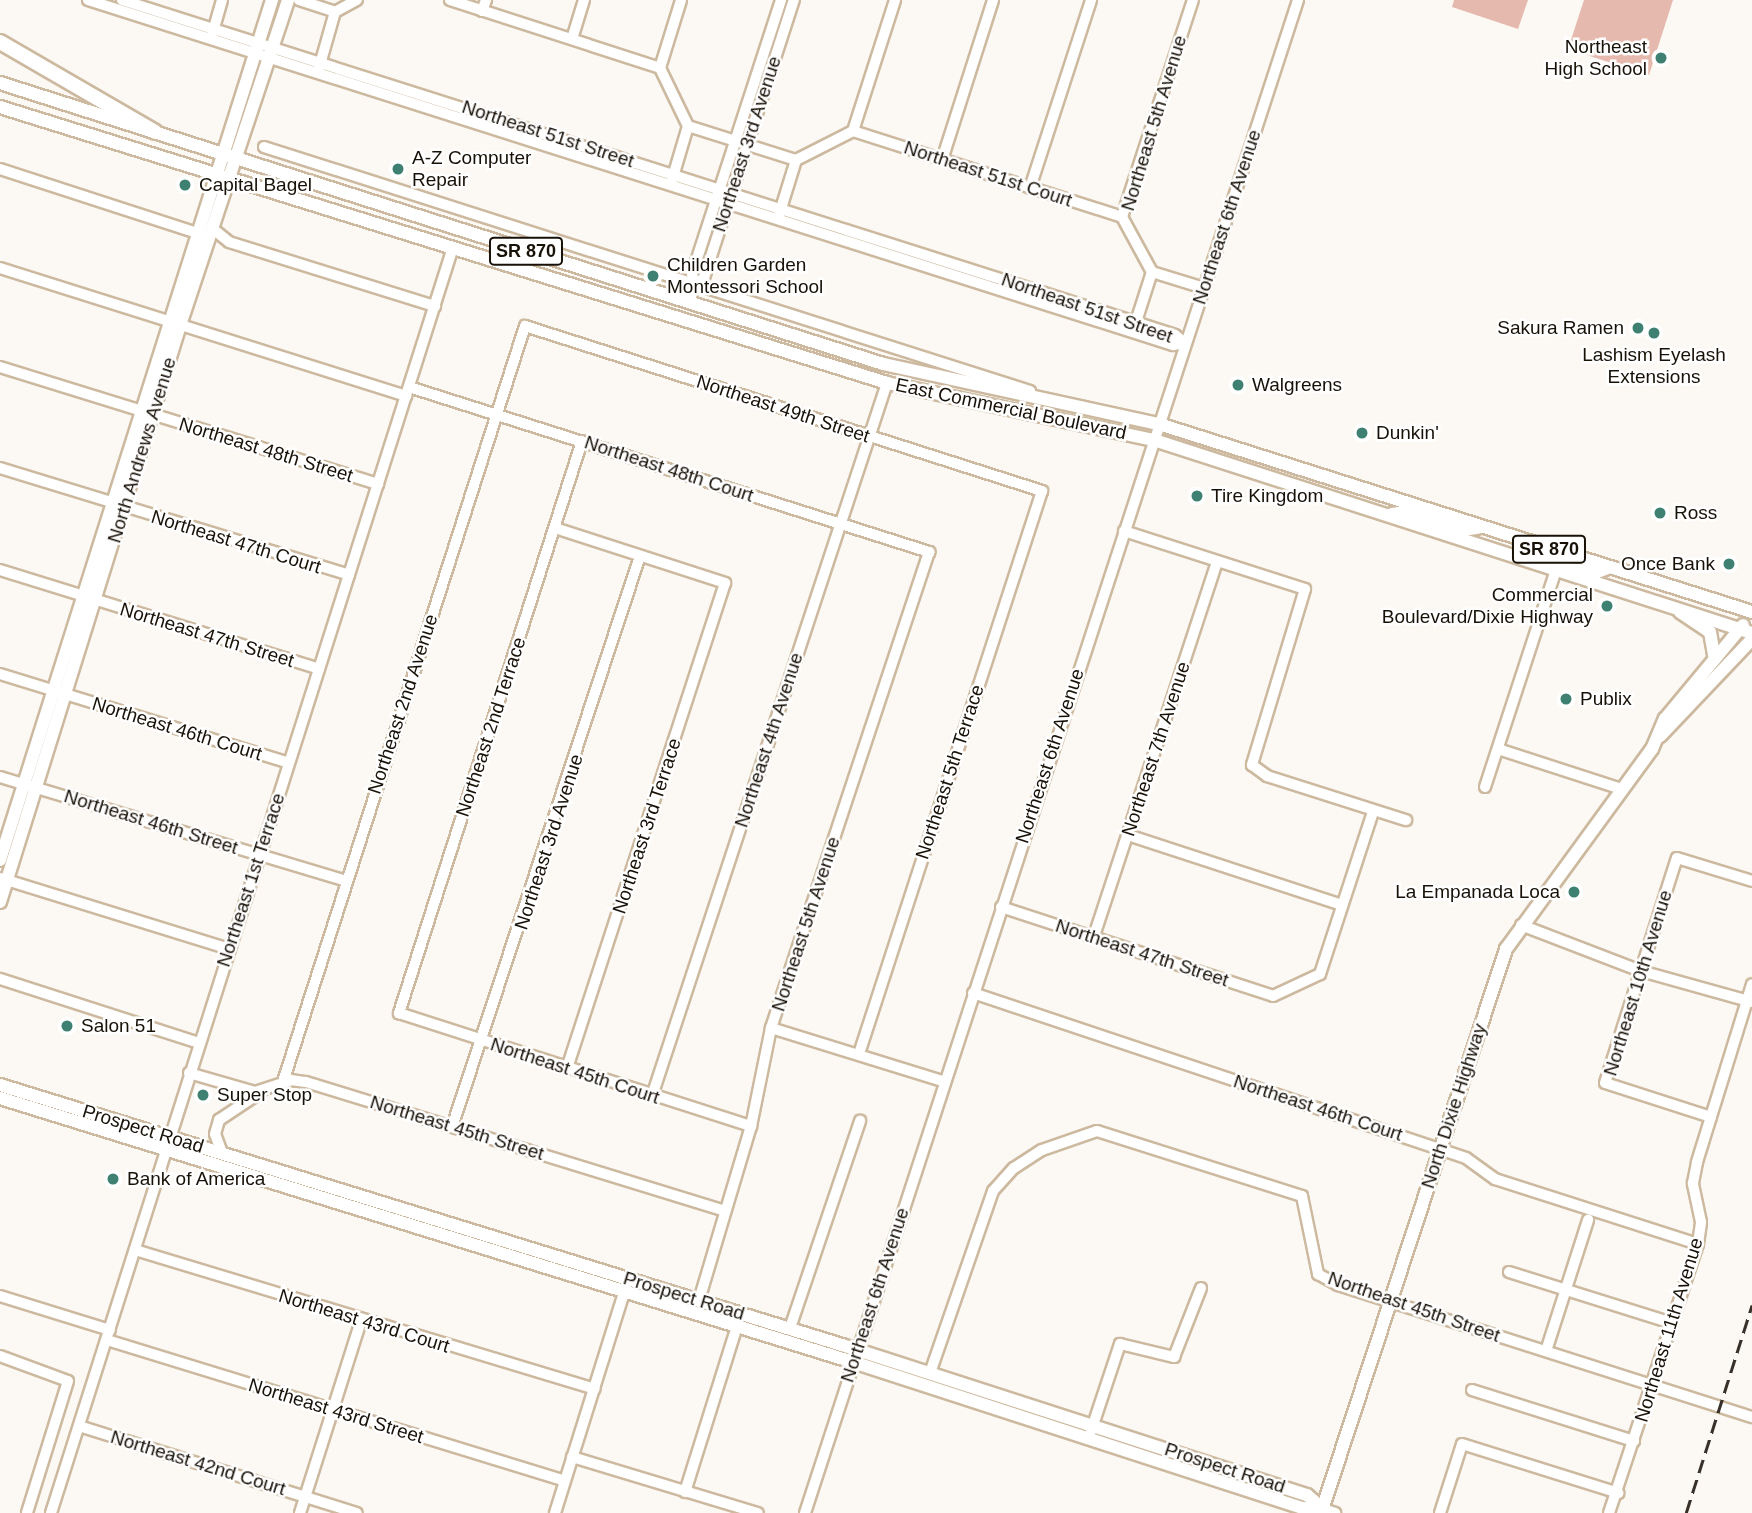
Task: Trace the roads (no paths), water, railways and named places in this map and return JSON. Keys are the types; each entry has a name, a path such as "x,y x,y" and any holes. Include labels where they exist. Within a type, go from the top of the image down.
{"highway":[{"path":"0,42 155,132"}],"main road":[{"name":"North Andrews Avenue","path":"0,902 30,786 88,598 118,507 155,417 197,233 272,0"},
{"name":"North Andrews Avenue","path":"118,507 140,411 211,233 288,0"},
{"name":"SR 870","path":"0,83 236,157"},
{"name":"SR 870","path":"0,107 229,181"},
{"name":"East Commercial Boulevard","path":"236,157 883,364 968,384 1052,397 1159,424 1752,613"},
{"name":"East Commercial Boulevard","path":"229,181 453,247 887,383 1154,440 1746,631"},
{"path":"389,228 402,223 444,234 458,229"},
{"path":"453,247 469,242 523,258 535,253"},
{"path":"594,292 606,288 673,308 689,303"},
{"path":"688,321 705,316 764,335 777,331"},
{"path":"802,357 816,355 871,371 883,364"},
{"path":"887,383 903,379 957,391 968,384"},
{"path":"1295,486 1313,485 1376,505 1394,499"},
{"path":"1389,516 1406,512 1463,530 1482,527"},
{"path":"1490,549 1502,546 1545,559 1566,555"},
{"path":"1556,570 1567,566 1597,572 1608,568"},
{"path":"1678,609 1683,618 1710,632 1715,659"},
{"name":"North Dixie Highway","path":"1660,736 1665,719 1715,659 1746,631 1752,613"},
{"name":"North Dixie Highway","path":"1326,1512 1439,1149 1506,949 1660,736 1752,639"},
{"name":"North Andrews Avenue","path":"0,860 30,786"},
{"name":"Prospect Road","path":"0,1085 167,1143 626,1285 737,1326 930,1373 1298,1507 1326,1512"},
{"name":"Prospect Road","path":"0,1098 167,1143 222,1153 396,1214"},
{"name":"Prospect Road","path":"626,1285 699,1300 790,1328 854,1356 1091,1432"}],"street":[{"path":"88,0 213,34"},
{"path":"122,0 213,34"},
{"path":"213,34 222,0"},
{"path":"299,0 335,12"},
{"path":"317,73 335,12 357,0"},
{"path":"450,0 484,5 572,39 660,68"},
{"path":"572,39 584,0"},
{"path":"672,180 688,126 660,68 681,0"},
{"name":"Northeast 3rd Avenue","path":"695,285 692,274 781,0"},
{"name":"Northeast 3rd Avenue","path":"689,303 695,285 704,278 794,0"},
{"path":"688,126 796,160 853,131 895,0"},
{"path":"942,160 993,0"},
{"path":"1030,188 1091,0"},
{"name":"Northeast 5th Avenue","path":"1152,272 1122,217 1193,0"},
{"name":"Northeast 6th Avenue","path":"806,1513 854,1356 1298,0"},
{"name":"Northeast 51st Street","path":"213,34 271,52 320,62 502,120 672,180"},
{"name":"Northeast 51st Street","path":"271,52 317,73 498,132 927,255 1134,327"},
{"path":"498,132 502,120"},
{"name":"Northeast 51st Court","path":"853,131 1122,217"},
{"path":"264,148 1052,397"},
{"path":"780,214 796,160"},
{"path":"0,169 197,233 211,233 229,242 435,306"},
{"path":"458,229 464,212"},
{"name":"Northeast 51st Street","path":"780,214 924,267 1134,327 1175,335 1185,343"},
{"name":"Northeast 1st Terrace","path":"53,1512 167,1143 453,247"},
{"path":"924,267 927,255"},
{"name":"Northeast 48th Court","path":"0,268 407,392 495,414 929,552"},
{"path":"1134,327 1152,272 1203,288"},
{"name":"Northeast 2nd Avenue","path":"283,1082 525,326"},
{"name":"Northeast 49th Street","path":"525,326 1042,491"},
{"path":"883,364 891,347"},
{"name":"Northeast 48th Street","path":"0,367 378,484"},
{"name":"Northeast 4th Avenue","path":"652,1096 887,383"},
{"name":"Northeast 2nd Terrace","path":"400,1013 582,441"},
{"name":"Northeast 47th Court","path":"0,468 118,507 349,575"},
{"name":"Northeast 5th Terrace","path":"859,1054 1042,491"},
{"path":"555,528 640,556"},
{"path":"1124,531 1305,589 1252,765 1267,776 1373,812 1406,820"},
{"name":"Northeast 5th Avenue","path":"699,1300 751,1126 771,1028 929,552"},
{"name":"Northeast 3rd Avenue","path":"452,1127 483,1041 640,556"},
{"name":"Northeast 3rd Terrace","path":"567,1068 725,583 640,556"},
{"name":"Northeast 7th Avenue","path":"1094,936 1217,562"},
{"name":"Northeast 47th Street","path":"0,570 318,669"},
{"path":"1485,787 1556,570"},
{"name":"Northeast 46th Court","path":"0,674 289,763"},
{"path":"1498,749 1621,789"},
{"name":"Northeast 46th Street","path":"0,777 346,881"},
{"path":"1128,835 1342,905 1373,812"},
{"name":"Northeast 10th Avenue","path":"1711,1116 1605,1083 1678,858 1752,881"},
{"path":"4,879 229,949"},
{"name":"Northeast 47th Street","path":"1001,907 1273,996 1320,974 1342,905"},
{"path":"1521,925 1641,971 1749,1001"},
{"path":"0,979 199,1043"},
{"name":"Northeast 11th Avenue","path":"1609,1513 1618,1493 1698,1244 1701,1222 1693,1183 1752,984"},
{"name":"Northeast 46th Court","path":"973,993 1466,1158 1495,1179 1698,1244"},
{"name":"Northeast 45th Court","path":"400,1013 751,1126"},
{"path":"771,1028 945,1082"},
{"path":"190,1073 261,1092"},
{"path":"222,1153 215,1134 217,1123 261,1092 283,1082"},
{"name":"Northeast 45th Street","path":"283,1082 306,1082 725,1212"},
{"path":"790,1328 860,1121"},
{"name":"Northeast 45th Street","path":"930,1373 993,1191 1014,1168 1042,1150 1097,1131 1302,1196 1318,1274 1391,1302 1752,1417"},
{"path":"1546,1351 1588,1220"},
{"name":"Northeast 43rd Court","path":"135,1250 361,1321 594,1389"},
{"path":"1509,1272 1672,1323"},
{"path":"555,1513 626,1285"},
{"path":"1091,1432 1119,1344 1174,1357 1201,1288"},
{"name":"Northeast 43rd Street","path":"0,1296 332,1410 565,1480"},
{"path":"300,1513 361,1321"},
{"path":"685,1492 737,1326"},
{"path":"0,1356 68,1381 27,1513"},
{"path":"1472,1390 1634,1441"},
{"name":"Northeast 42nd Court","path":"79,1426 357,1513"},
{"path":"1440,1513 1462,1444 1618,1493"},
{"path":"572,1457 758,1513"}],"railway":[{"path":"1686,1513 1752,1305"}],"place":[{"name":"Northeast High School","path":"1661,58"},
{"name":"A-Z Computer Repair","path":"398,169"},
{"name":"Capital Bagel","path":"185,185"},
{"name":"Children Garden Montessori School","path":"653,276"},
{"name":"Sakura Ramen","path":"1638,328"},
{"name":"Lashism Eyelash Extensions","path":"1654,333"},
{"name":"Walgreens","path":"1238,385"},
{"name":"Dunkin'","path":"1362,433"},
{"name":"Tire Kingdom","path":"1197,496"},
{"name":"Ross","path":"1660,513"},
{"name":"Once Bank","path":"1729,564"},
{"name":"Commercial Boulevard/Dixie Highway","path":"1607,606"},
{"name":"Publix","path":"1566,699"},
{"name":"La Empanada Loca","path":"1574,892"},
{"name":"Salon 51","path":"67,1026"},
{"name":"Super Stop","path":"203,1095"},
{"name":"Bank of America","path":"113,1179"}]}
